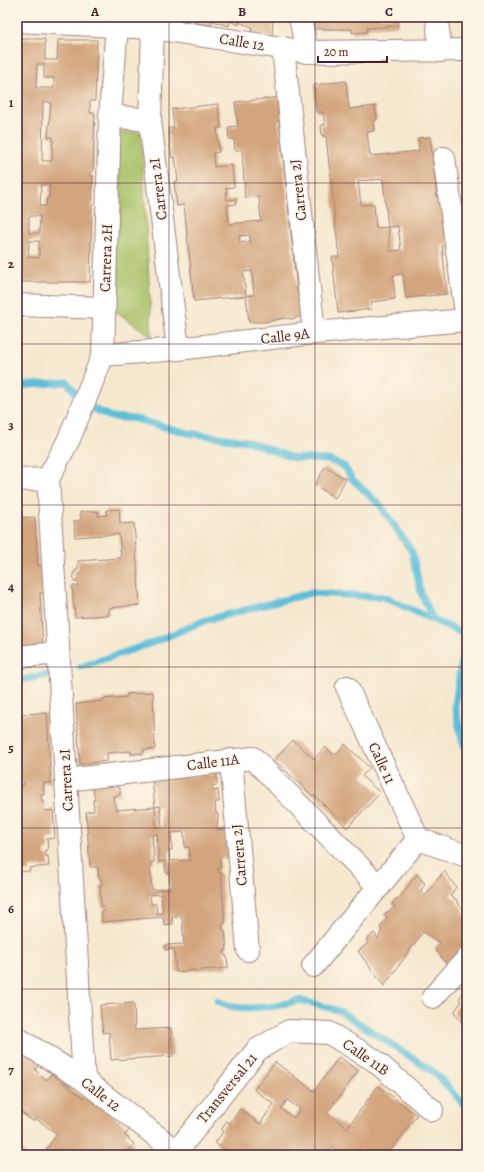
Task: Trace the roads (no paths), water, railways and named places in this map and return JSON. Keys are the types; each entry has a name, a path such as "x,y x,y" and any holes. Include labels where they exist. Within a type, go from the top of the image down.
{"street":[{"path":"300,17 307,52"},
{"path":"437,17 440,51"},
{"name":"Calle 12","path":"17,21 153,28 307,52 467,50"},
{"name":"Carrera 2H","path":"48,479 69,439 102,355 110,116 117,25"},
{"name":"Carrera 2I","path":"153,28 150,120 178,350"},
{"name":"Carrera 2J","path":"283,48 314,333"},
{"path":"110,116 150,120"},
{"path":"444,158 467,320"},
{"path":"17,305 104,308"},
{"name":"Calle 9A","path":"102,355 178,350 314,333 467,320"},
{"path":"17,480 48,479"},
{"name":"Carrera 2I","path":"48,479 84,1080"},
{"path":"17,657 58,653"},
{"name":"Calle 11","path":"347,687 418,839"},
{"name":"Calle 11A","path":"66,780 253,758 379,887"},
{"name":"Carrera 2J","path":"231,760 248,950"},
{"path":"313,966 418,839 467,856"},
{"path":"433,997 467,960"},
{"name":"Calle 11B","path":"289,1031 329,1032 374,1060 432,1110"},
{"name":"Transversal 21","path":"178,1154 257,1050 289,1031"},
{"name":"Calle 12","path":"17,1038 84,1080 178,1154"}],"waterway":[{"path":"17,386 67,382 81,400"},
{"path":"88,406 111,417 136,419 188,433 247,441 293,458 328,460 344,466 352,479 381,506 412,552 421,593 433,619"},
{"path":"80,667 152,643 206,620 311,593 384,597 464,634"},
{"path":"467,622 455,706 462,740 467,752"},
{"path":"17,681 51,674"},
{"path":"217,1001 233,1007 249,1008 276,1006 300,1000 340,1011 434,1072 467,1108"}]}
